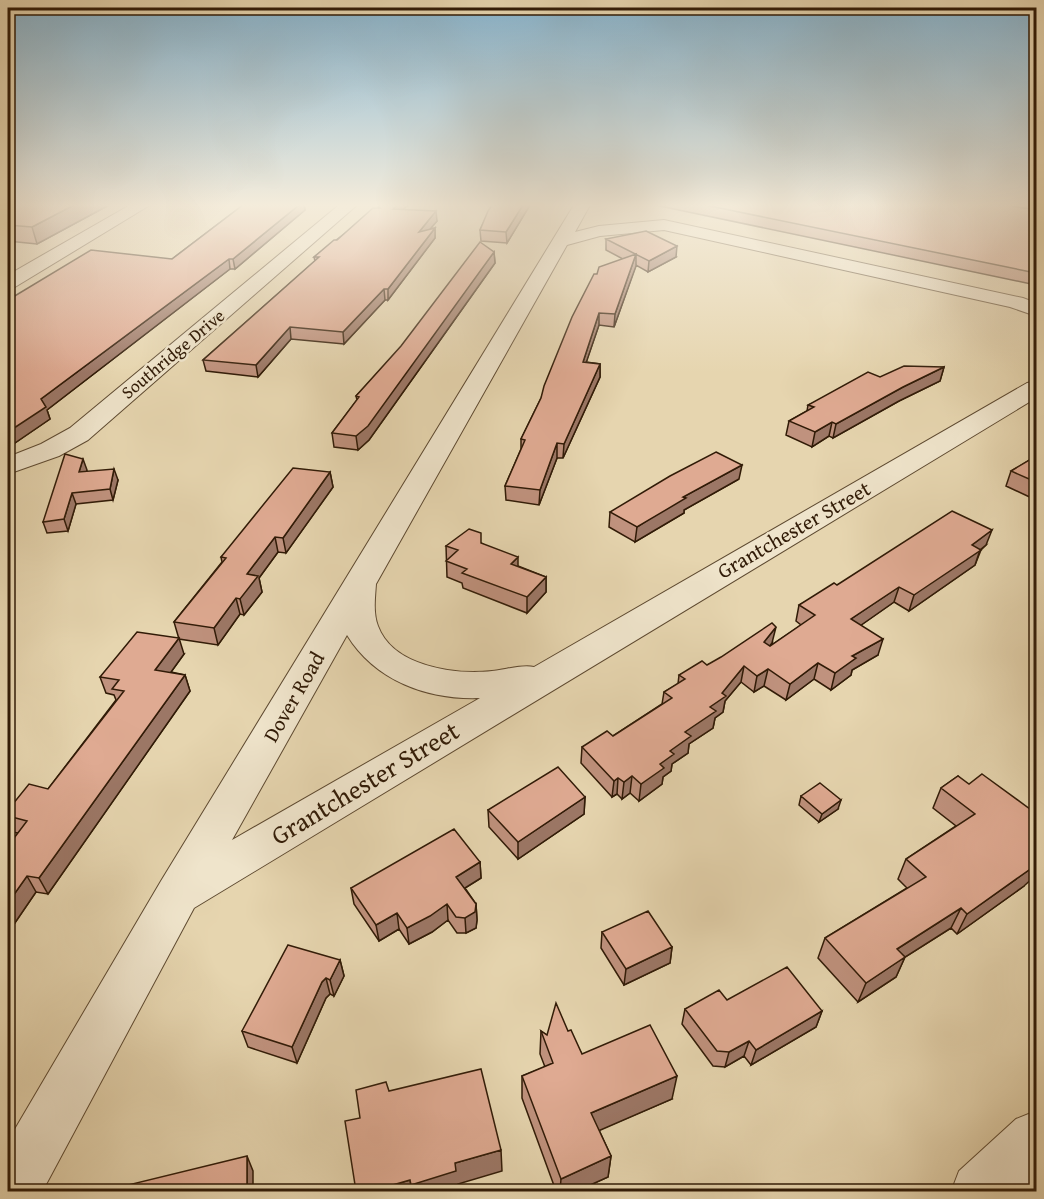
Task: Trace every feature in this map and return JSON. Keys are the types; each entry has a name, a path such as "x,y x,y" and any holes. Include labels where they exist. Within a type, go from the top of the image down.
{"street":[{"path":"8,283 46,261"},
{"name":"Southridge Drive","path":"8,465 50,450 79,434 283,261"},
{"name":"Dover Road","path":"10,1191 177,895 548,261"},
{"path":"828,261 1036,308"},
{"name":"Grantchester Street","path":"177,895 1036,388"},
{"name":"Grantchester Street","path":"360,584 359,622 364,636 376,651 394,666 421,678 451,685 497,684 552,672"},
{"path":"980,1191 1036,1139"}],"building":[{"path":"73,261 226,261 41,399 46,407 8,432 8,300"},
{"path":"315,261 410,261 388,289 384,289 343,332 290,327 256,365 203,360"},
{"path":"466,261 488,261 368,426 356,436 332,433 359,397 356,396 401,346"},
{"path":"616,261 634,261 615,314 599,313 583,362 600,364 564,444 557,443 540,490 505,486 525,440 521,439 541,398 572,317 599,267"},
{"path":"977,261 1036,261 1036,273"},
{"path":"904,366 944,367 836,424 832,422 815,432 789,421 814,407 808,405 868,372 880,377"},
{"path":"716,452 742,465 683,497 686,498 637,527 610,512 670,476"},
{"path":"65,454 83,459 79,472 114,469 110,489 72,493 64,519 43,522"},
{"path":"1036,456 1036,482 1011,471"},
{"path":"293,468 330,472 283,538 275,537 247,574 258,576 240,599 236,598 214,628 174,622 226,558 221,557"},
{"path":"952,511 992,530 972,545 981,550 914,595 899,587 851,619 883,639 852,656 856,658 835,673 818,663 790,684 768,669 757,676 744,666 722,693 726,696 710,707 716,711 685,732 691,736 670,751 674,754 660,764 664,768 641,784 632,776 624,782 618,778 614,781 582,747 607,731 613,736 672,698 664,692 685,679 679,675 702,661 707,665 772,623 776,627 764,642 770,646 815,615 799,605 834,583 837,585"},
{"path":"469,529 481,533 481,543 518,557 511,564 546,577 527,597 462,573 467,569 446,561 458,550 446,546"},
{"path":"137,632 179,638 155,670 185,675 39,878 27,876 8,903 8,846 27,821 8,816 8,810 29,784 48,789 124,691 112,689 119,680 100,677"},
{"path":"558,767 585,797 518,842 488,810"},
{"path":"982,774 1030,809 1036,803 1036,865 967,914 961,908 897,949 905,957 866,983 825,938 926,877 906,859 975,814 941,788 958,776 969,784"},
{"path":"820,783 841,800 822,814 801,796"},
{"path":"454,829 480,862 456,877 476,904 475,912 465,918 456,917 447,904 407,928 397,913 376,925 351,888"},
{"path":"648,911 672,947 626,969 602,932"},
{"path":"288,945 340,960 330,980 326,978 322,982 292,1047 242,1031"},
{"path":"787,967 822,1011 756,1050 749,1041 729,1052 717,1051 685,1009 719,990 727,1000"},
{"path":"556,1003 568,1031 571,1030 582,1054 650,1025 677,1076 591,1113 611,1156 561,1179 522,1076 553,1063 541,1031 547,1035"},
{"path":"481,1069 501,1150 455,1163 456,1171 411,1185 410,1180 372,1191 356,1191 345,1121 360,1118 356,1090 386,1082 389,1091"},
{"path":"247,1156 247,1191 127,1191 128,1185"}]}
